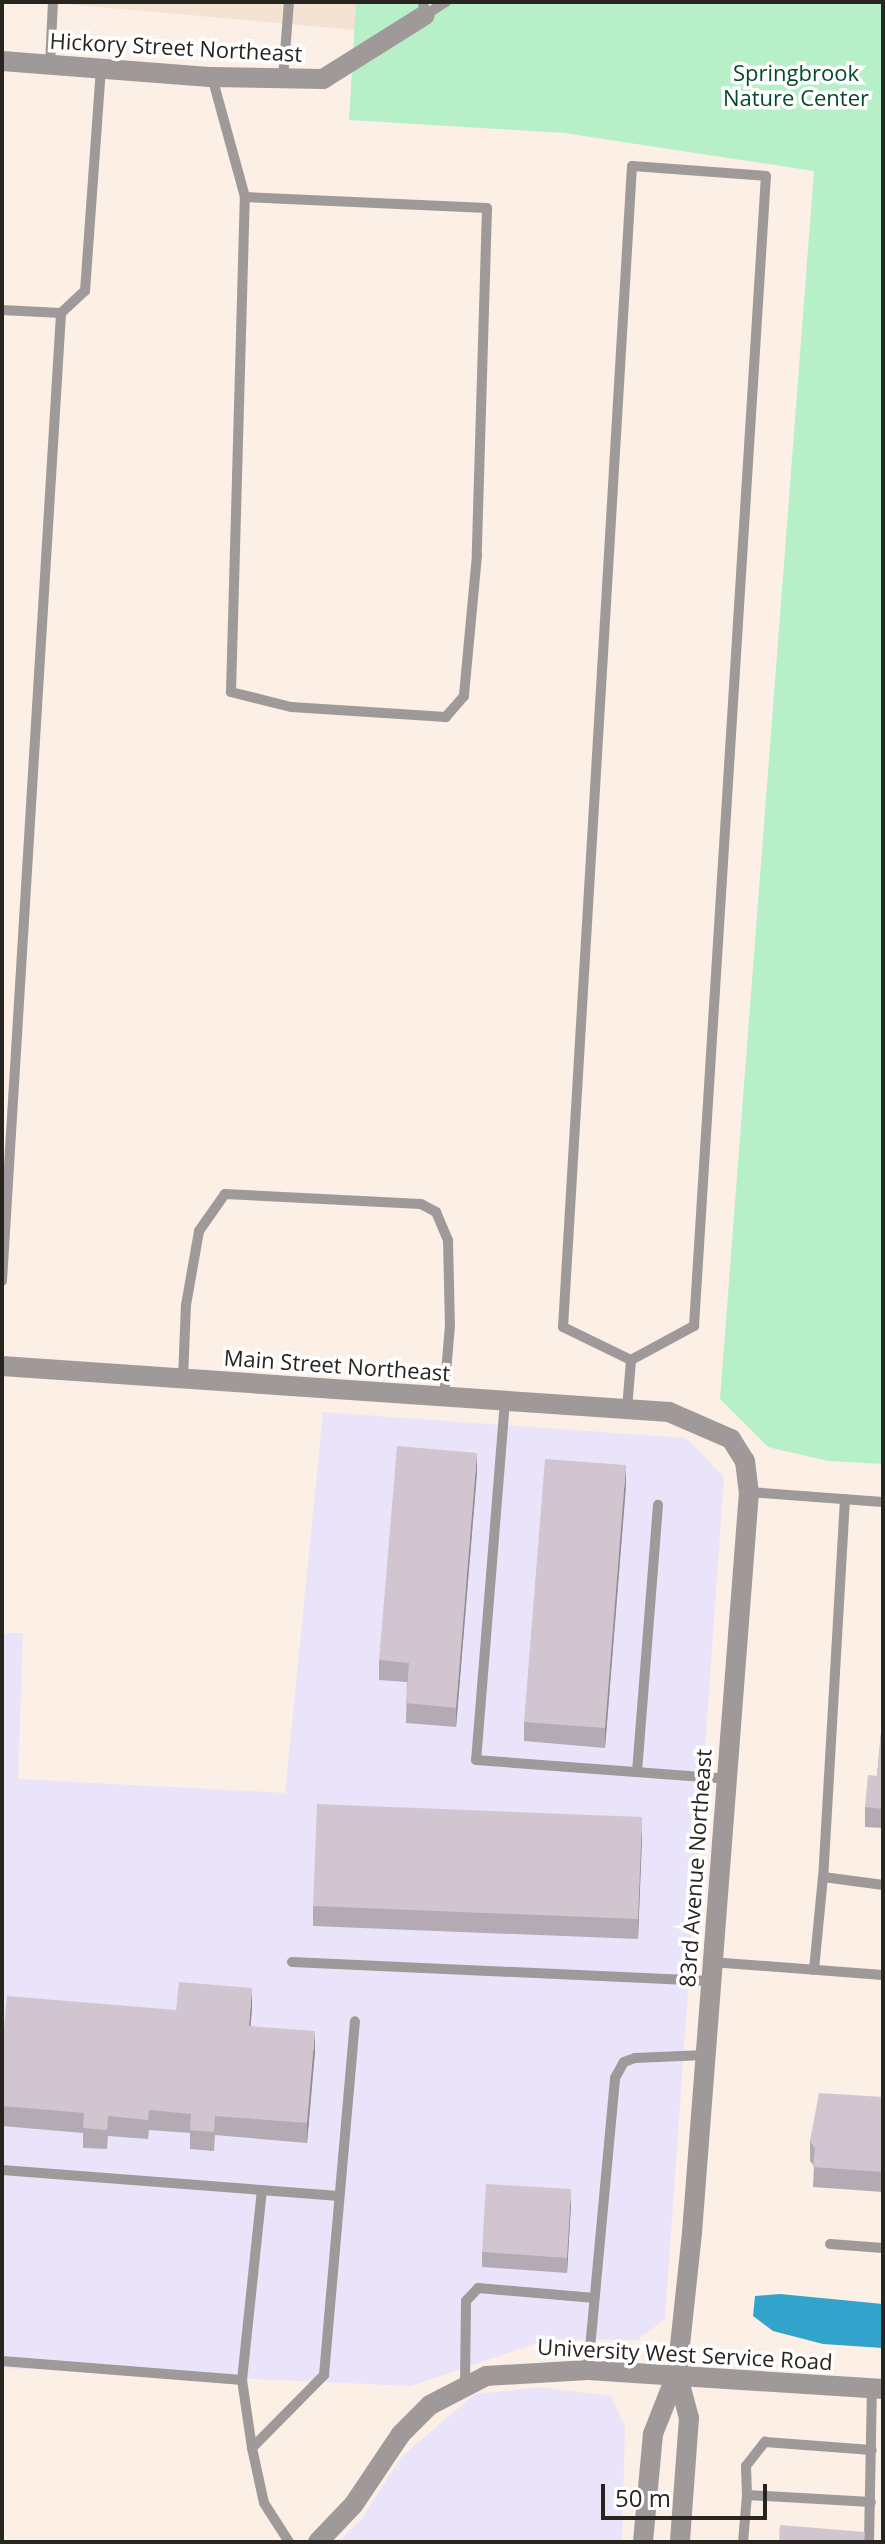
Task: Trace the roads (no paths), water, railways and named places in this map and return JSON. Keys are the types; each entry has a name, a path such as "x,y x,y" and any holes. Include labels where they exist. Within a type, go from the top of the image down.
{"street":[{"name":"Hickory Street Northeast","path":"2,61 212,77 323,79 424,9"},
{"name":"Main Street Northeast","path":"2,1366 669,1412"},
{"name":"83rd Avenue Northeast","path":"643,2542 653,2434 677,2373 749,1492 745,1461 731,1439 669,1412"},
{"name":"University West Service Road","path":"318,2542 354,2504 401,2434 430,2405 465,2384 519,2370 588,2370 677,2373 878,2389"},
{"name":"83rd Avenue Northeast","path":"677,2373 689,2418 680,2542"}],"lane":[{"path":"50,65 53,2"},
{"path":"283,78 289,2"},
{"path":"424,9 446,2"},
{"path":"2,1281 61,313 85,291 101,69"},
{"path":"212,77 245,197 231,692 291,707 446,717 464,696 477,555 487,208 245,197"},
{"path":"632,166 766,176 694,1326 631,1360 563,1327 632,166"},
{"path":"2,310 61,313"},
{"path":"183,1379 186,1305 199,1231 225,1194 421,1204 436,1212 448,1240 450,1325 444,1397"},
{"path":"627,1409 631,1360"},
{"path":"505,1401 476,1760 726,1779"},
{"path":"749,1492 883,1502"},
{"path":"814,1970 823,1877 845,1499"},
{"path":"637,1772 658,1505"},
{"path":"823,1877 883,1885"},
{"path":"292,1962 711,1971 814,1970 883,1975"},
{"path":"252,2448 324,2375 355,2021"},
{"path":"588,2370 615,2078 624,2062 635,2058 705,2055"},
{"path":"2,2170 339,2196"},
{"path":"262,2190 242,2380 264,2503 289,2542"},
{"path":"830,2244 883,2248"},
{"path":"465,2384 466,2301 478,2288 595,2298"},
{"path":"2,2361 242,2380"},
{"path":"869,2542 872,2450 878,2389"},
{"path":"743,2542 746,2466 765,2442 872,2450"},
{"path":"747,2495 871,2502"}],"water":[{"path":"780,2294 883,2304 883,2348 823,2344 773,2331 753,2316 755,2296"}],"park label":[{"name":"Springbrook Nature Center","path":"796,84"}]}
